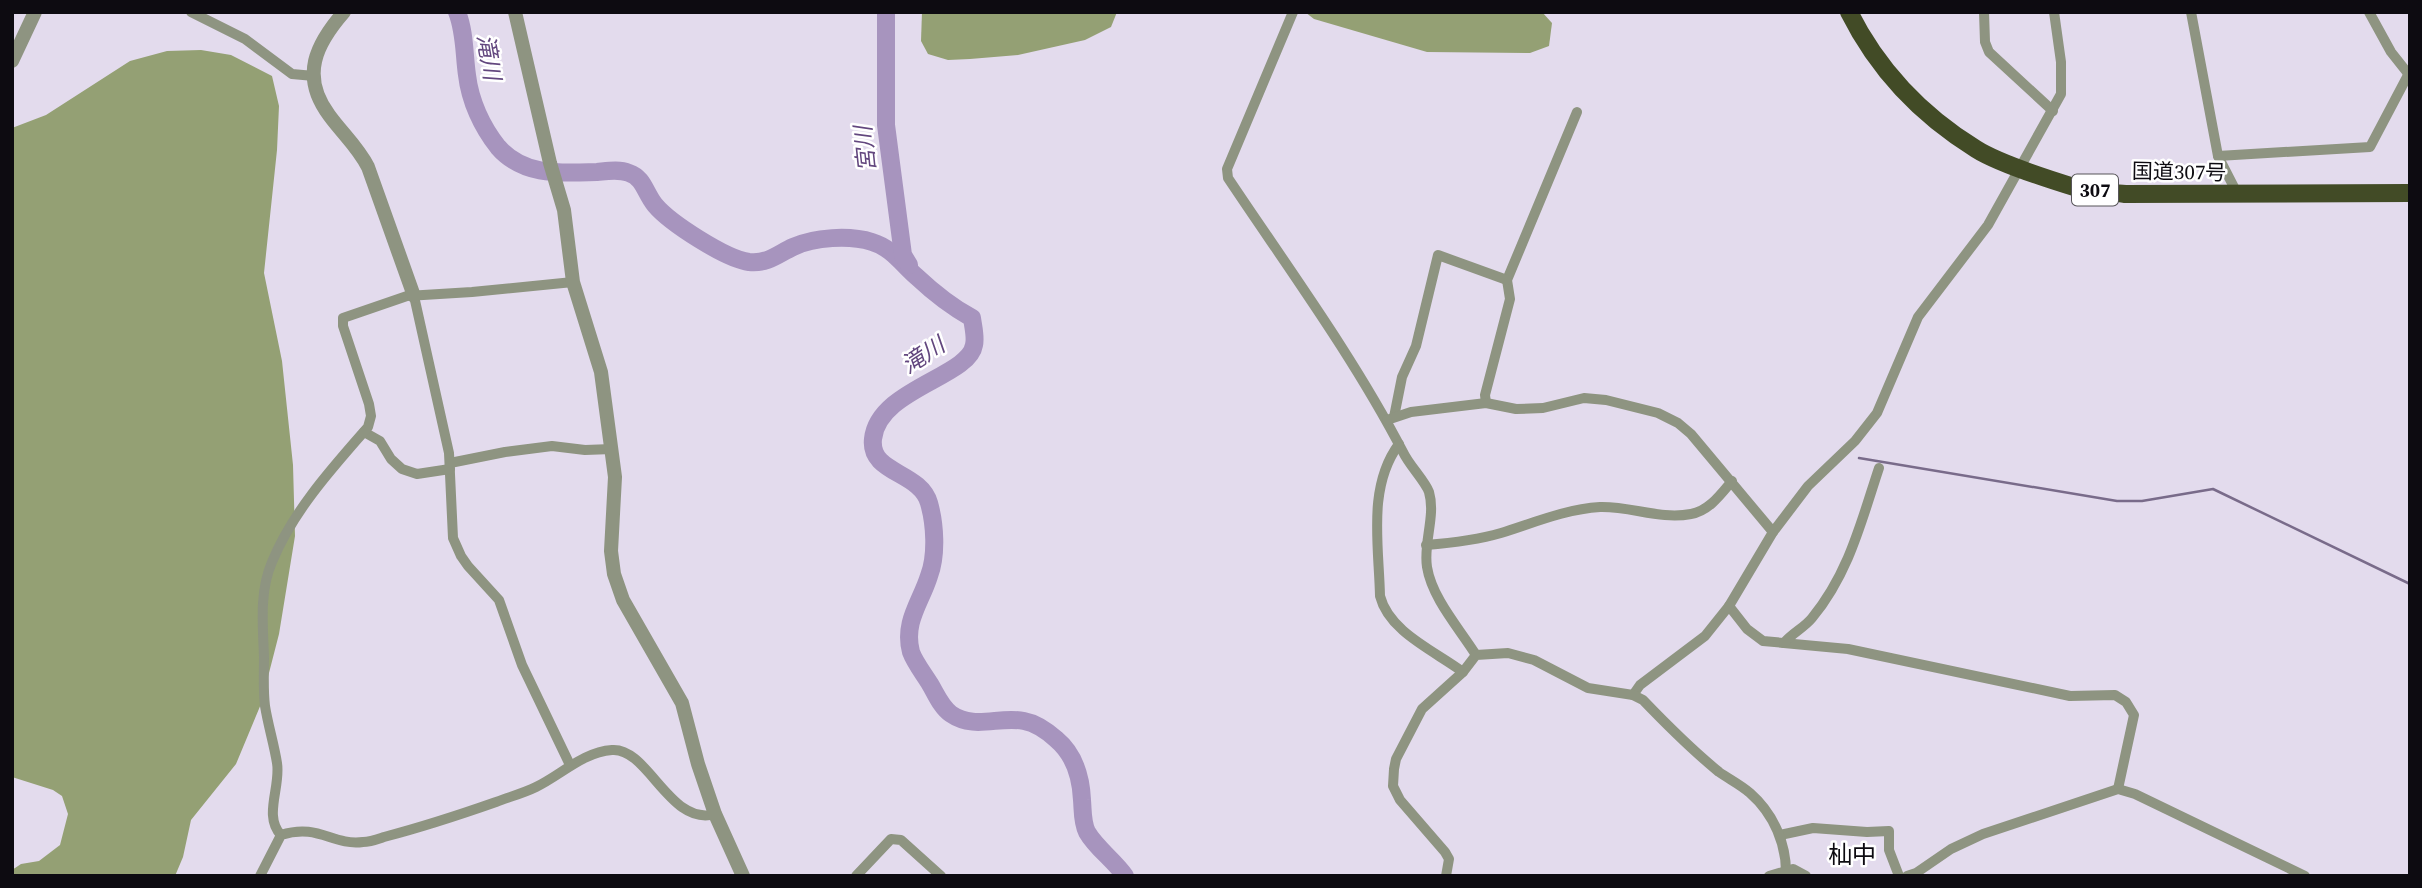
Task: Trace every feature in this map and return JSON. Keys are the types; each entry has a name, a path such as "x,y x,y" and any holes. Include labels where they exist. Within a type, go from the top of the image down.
{"highway":[{"name":"国道307号","path":"1849,12 1864,41 1888,75 1931,117 1978,151 2079,188 2125,194 2410,193"}],"street":[{"path":"12,61 35,12"},
{"path":"191,12 246,39 292,74 313,76"},
{"path":"344,12 320,43 313,76 318,94 327,113 357,148 368,167 414,296 450,466 453,538 468,566 499,600 522,665 570,765"},
{"path":"515,12 553,176 564,210 573,282 601,372 615,484 611,551 614,574 623,600 682,702 698,764 715,814 743,876"},
{"path":"1293,12 1227,169 1228,178 1390,418 1409,465 1429,491 1426,545 1427,567 1433,588 1476,654"},
{"path":"1984,12 1984,42 1989,52 2053,111"},
{"path":"1633,695 1640,685 1705,636 1729,606 1773,532 1808,486 1866,429 1877,413 1918,317 1988,225 2061,94 2063,85 2054,12"},
{"path":"2191,12 2218,156 2238,195"},
{"path":"2218,156 2370,147 2409,76 2391,52 2369,12"},
{"path":"1486,403 1485,395 1510,299 1507,280 1577,113"},
{"path":"1390,418 1402,377 1416,346 1438,255 1507,280"},
{"path":"281,835 274,828 272,815 278,766 265,704 263,594 271,563 287,532 320,482 364,432 371,416 343,326 343,318 407,296 573,282"},
{"path":"1390,418 1411,412 1486,403 1516,409 1543,408 1584,398 1606,400 1658,413 1678,423 1691,434 1773,532"},
{"path":"364,432 380,441 391,459 402,469 417,474 505,452 552,446 585,450 612,449"},
{"path":"1399,444 1392,453 1380,482 1380,596 1383,608 1424,648 1462,672"},
{"path":"1784,643 1811,620 1847,565 1879,468"},
{"path":"1426,545 1467,541 1499,534 1549,517 1599,507 1668,516 1694,514 1709,507 1732,481"},
{"path":"1729,606 1747,629 1763,641 1848,649 2070,696 2115,695 2126,702 2134,715 2118,789"},
{"path":"1476,654 1508,653 1534,660 1588,688 1633,695 1643,700 1718,771 1750,792 1761,805 1780,835 1786,851 1786,873"},
{"path":"1446,875 1449,859 1400,800 1393,786 1394,769 1396,759 1422,709 1462,672 1476,654"},
{"path":"260,876 281,835 296,830 312,831 362,843 460,814 537,787 570,765 604,751 623,751 629,754 687,812 715,814"},
{"path":"1907,876 1916,873 1951,849 1983,834 2118,789 2135,794 2305,876"},
{"path":"1780,835 1813,828 1889,831 1889,850 1899,876"},
{"path":"856,876 891,839 901,840 941,876"},
{"path":"1769,876 1793,869 1806,876"}],"green space":[{"path":"922,12 1117,12 1111,27 1085,40 1018,55 948,60 928,54 921,41"},
{"path":"1305,12 1542,12 1552,23 1549,46 1530,53 1427,52 1314,19"},
{"path":"201,50 231,55 272,76 279,106 264,273 282,361 293,465 295,536 279,634 261,704 236,764 191,820 183,857 175,876 12,876 12,870 21,864 39,861 60,845 68,814 62,796 53,790 12,777 12,128 46,115 130,61 167,51"}],"waterway":[{"name":"滝川","path":"457,12 471,94 487,131 508,157 520,164 544,171 621,171 634,175 655,205 673,221 713,247 749,262 767,260 793,247 821,239 853,238 872,242 891,252 923,283 972,318 975,342 968,356 957,366 890,408 879,422 873,439 874,450 879,459 916,484 924,492 931,511 934,530 933,559 911,622 911,652 942,704 951,714 960,719 978,722 1028,722 1045,730 1062,745 1072,759 1078,775 1087,832 1125,876"},
{"name":"宮川","path":"886,12 886,125 903,255 909,265"},
{"path":"1859,458 2117,501 2142,501 2213,489 2410,584"}],"district":[{"name":"杣中","path":"1852,855"}]}
